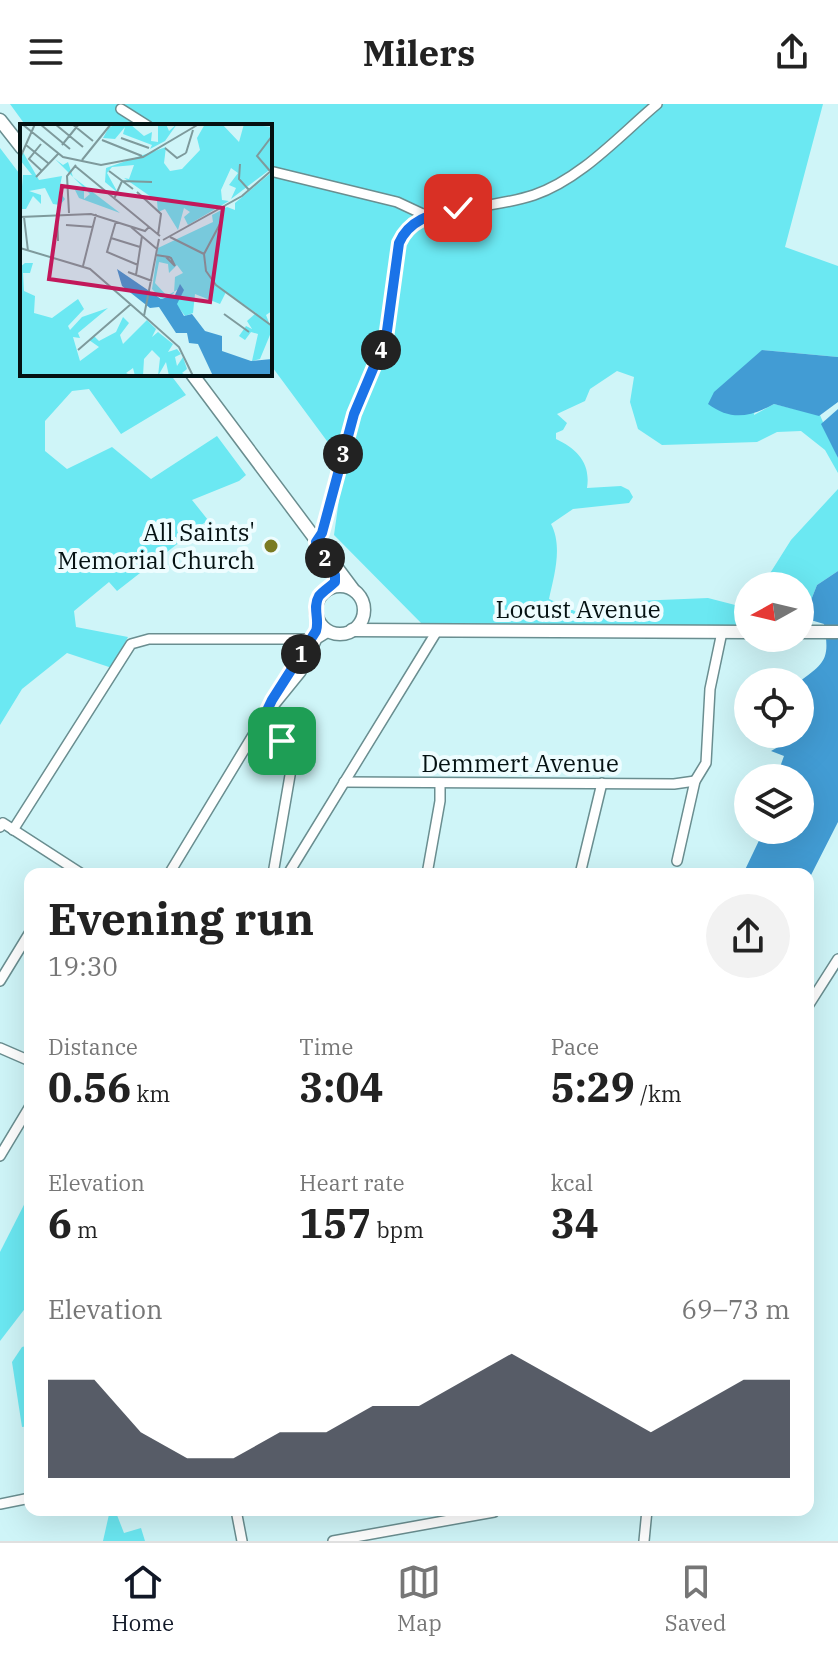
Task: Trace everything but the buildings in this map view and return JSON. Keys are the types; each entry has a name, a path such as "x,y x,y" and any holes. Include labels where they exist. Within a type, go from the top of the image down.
{"main road":[{"path":"0,120 20,145"},
{"path":"193,376 364,604 363,617 352,630 341,634 330,631 319,621 317,601 322,593 332,587 341,585 352,588"},
{"path":"316,542 335,575 332,587"},
{"name":"Locust Avenue","path":"364,604 376,620 407,631"},
{"name":"Locust Avenue","path":"352,630 734,632"},
{"path":"814,632 838,632"}],"street":[{"path":"316,542 322,533 354,414 386,338 399,243 406,229 427,216 525,197 552,187 593,158 657,104"},
{"path":"121,109 145,124"},
{"path":"272,171 397,202 427,216"},
{"path":"173,868 319,621"},
{"path":"261,723 301,672 317,639 330,631"},
{"path":"292,868 437,631"},
{"path":"677,861 695,781 706,763 710,689 722,632"},
{"path":"13,830 131,644 149,639 311,639"},
{"path":"261,723 285,743 293,758 274,868"},
{"name":"Demmert Avenue","path":"344,782 674,784 695,781"},
{"path":"428,868 440,801 440,783"},
{"path":"581,868 602,783"},
{"path":"0,827 3,823 65,868"},
{"path":"0,981 24,942"},
{"path":"814,997 838,959"},
{"path":"0,1048 24,1058"},
{"path":"0,1156 24,1116"},
{"path":"0,1504 24,1499"},
{"path":"237,1516 242,1541"},
{"path":"442,1516 443,1521"},
{"path":"333,1541 471,1516"},
{"path":"644,1541 646,1516"}],"shaded area":[{"path":"10,104 823,104 785,247 838,266 838,357 762,350 754,415 774,404 820,415 838,458 838,473 825,450 801,431 777,432 757,442 662,445 638,429 630,402 634,377 617,371 590,389 585,401 557,414 567,423 563,430 556,433 556,439 581,458 587,471 587,488 621,486 629,490 633,497 629,503 573,509 551,524 557,551 549,599 581,614 618,608 636,601 708,598 734,605 734,626 425,627 334,535 344,464 272,367 272,124 25,124"},
{"path":"0,148 20,174 20,376 172,376 186,395 121,434 89,389 72,391 45,421 45,451 67,469 112,447 151,479 217,436 246,475 239,481 192,500 208,520 117,591 109,582 74,611 76,627 128,637 112,668 67,653 22,689 0,725"},
{"path":"762,350 838,357 838,402 819,416 774,404 757,412 733,415 708,404 714,392"},
{"path":"838,409 838,458 821,424"},
{"path":"838,489 838,571 817,585 814,593 814,572 771,572 791,540"},
{"path":"838,571 838,822 814,869 746,868 757,844 814,844 814,764 781,764 784,756 771,751 776,748 814,748 814,670 824,659 826,645 824,624 814,621 817,585"},
{"path":"24,1205 24,1310 0,1341 0,1252"},
{"path":"24,1346 22,1427 12,1362"},
{"path":"109,1516 117,1516 124,1533 141,1528 145,1541 103,1541"}],"place":[{"name":"All Saints' Memorial Church","path":"271,546"}],"route":[{"path":"282,741 259,727 272,700 316,631 319,597 335,582 335,575 316,542 322,533 354,414 386,338 399,243 406,229 417,221 458,208"}]}
